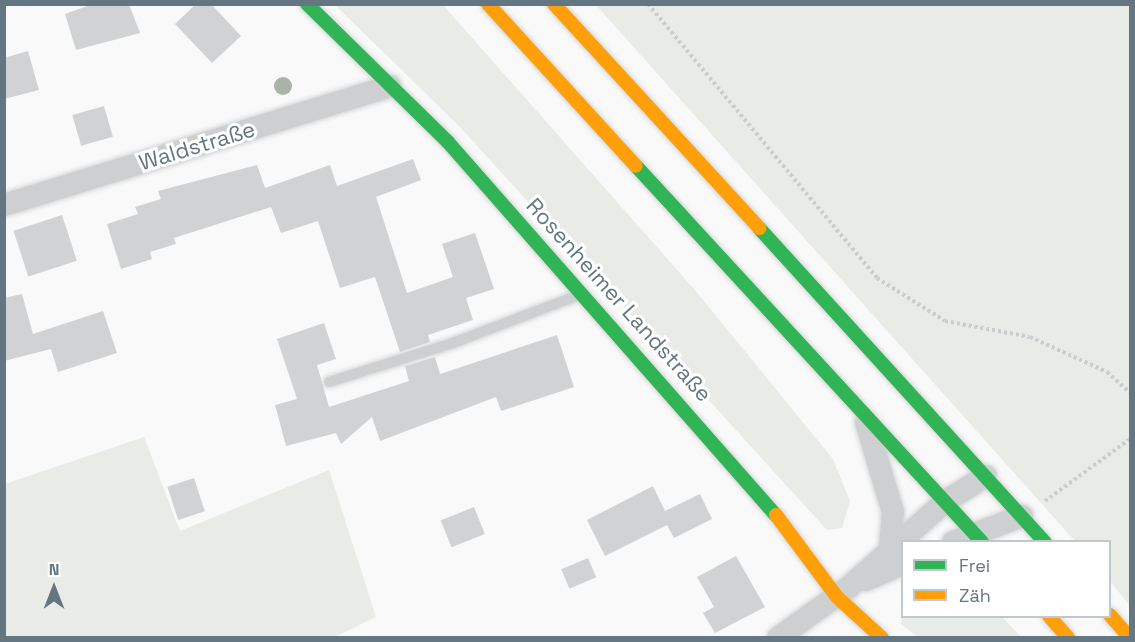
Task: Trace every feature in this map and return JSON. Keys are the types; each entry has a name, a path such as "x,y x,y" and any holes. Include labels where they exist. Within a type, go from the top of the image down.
{"main road":[{"name":"Rosenheimer Landstraße","path":"307,4 390,86 584,293 747,476 882,638"},
{"path":"488,4 862,413 946,501 970,538"},
{"path":"554,4 1043,540"},
{"path":"1111,616 1130,638"},
{"path":"1051,618 1068,638"}],"street":[{"name":"Waldstraße","path":"4,205 390,86"},
{"path":"778,638 896,557 893,512 885,472 862,413"},
{"path":"911,540 946,501 986,476"},
{"path":"970,538 1022,516"}],"lane":[{"path":"329,382 453,343 584,293"}],"path":[{"path":"648,4 877,278 945,321 1030,337 1107,372 1131,393"},
{"path":"1022,516 1075,483 1131,439"}],"shaded area":[{"path":"335,5 443,5 694,289 833,459 850,501 842,528 827,530 459,126"},
{"path":"596,5 1130,5 1130,606 1111,582 1111,540 1074,540"},
{"path":"144,437 180,531 329,470 376,617 335,637 5,637 5,484"},
{"path":"902,618 1003,618 1021,637 918,637 901,624"}],"building":[{"path":"93,4 129,4 140,33 76,50 65,14"},
{"path":"196,4 211,4 241,36 212,63 175,24"},
{"path":"28,51 39,90 4,99 4,58"},
{"path":"104,106 113,137 81,146 72,115"},
{"path":"413,159 421,180 376,197 407,293 453,277 442,244 475,233 494,289 466,298 473,320 428,335 430,342 400,352 375,277 340,288 318,221 281,233 271,207 174,238 176,244 150,252 152,259 121,269 107,224 138,214 135,207 161,199 158,191 257,165 265,188 330,165 337,186"},
{"path":"62,215 77,261 28,276 13,231"},
{"path":"22,294 33,334 103,311 117,353 58,372 51,349 4,361 4,298"},
{"path":"324,323 336,359 317,365 329,407 409,381 405,366 435,357 440,374 557,335 574,387 501,411 496,397 380,441 372,417 341,444 336,433 286,446 275,405 297,399 277,339"},
{"path":"194,478 205,511 178,520 167,487"},
{"path":"653,486 665,511 700,494 712,519 674,538 667,525 605,556 587,520"},
{"path":"474,507 485,534 451,547 441,520"},
{"path":"736,556 765,607 715,633 703,613 714,607 697,577"},
{"path":"588,558 596,577 570,589 561,569"}],"traffic: fast":[{"path":"307,4 447,141 776,515"},
{"path":"636,166 980,540"},
{"path":"759,228 1043,540"}],"traffic: slow":[{"path":"488,4 636,166"},
{"path":"554,4 759,228"},
{"path":"776,515 837,597 882,638"},
{"path":"1111,616 1130,638"},
{"path":"1051,618 1068,638"}]}
